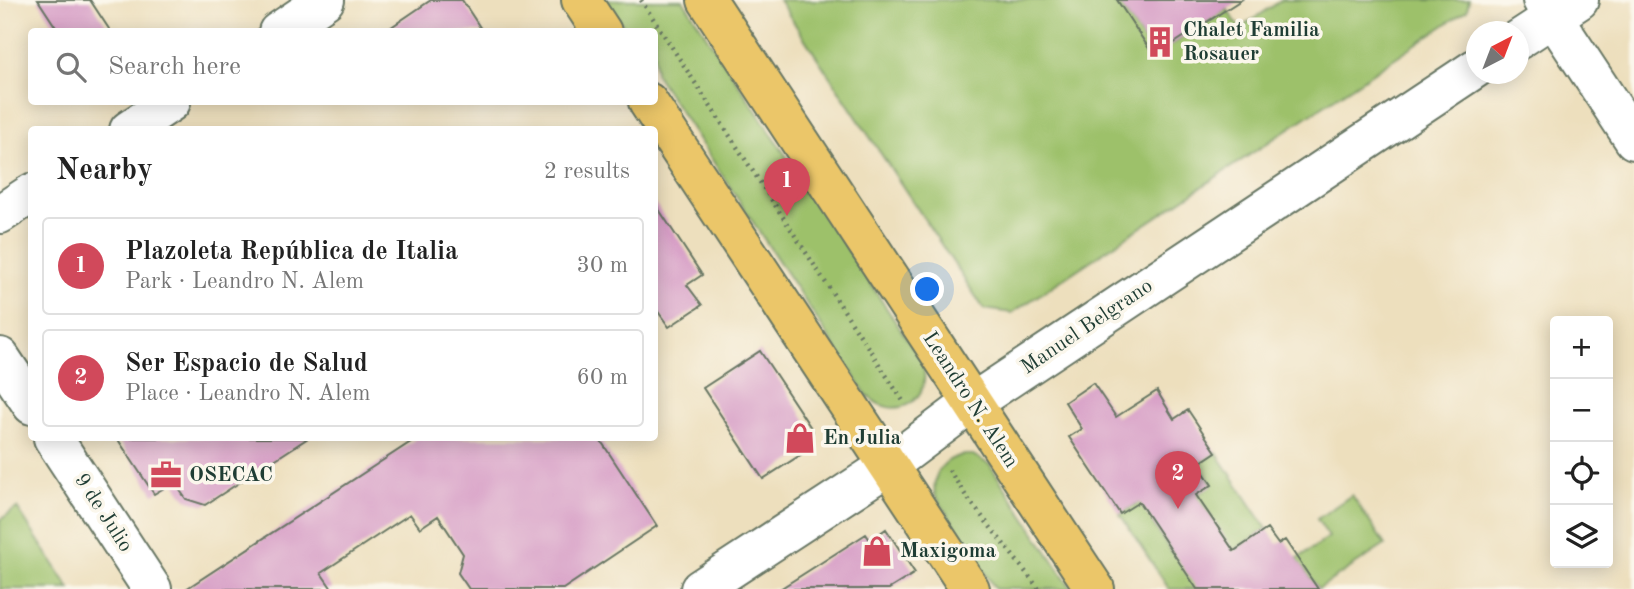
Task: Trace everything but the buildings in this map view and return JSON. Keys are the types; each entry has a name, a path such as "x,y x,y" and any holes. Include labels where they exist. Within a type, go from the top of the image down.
{"main road":[{"path":"581,0 599,28"},
{"name":"Leandro N. Alem","path":"707,0 1095,589"},
{"path":"650,105 970,589"}],"street":[{"path":"284,28 325,0"},
{"path":"1529,31 1558,6 1634,140"},
{"name":"Manuel Belgrano","path":"700,589 888,466 972,403 1466,75"},
{"path":"135,126 166,105"},
{"path":"0,214 28,196"},
{"path":"0,357 28,399"},
{"name":"9 de Julio","path":"55,441 152,589"}],"path":[{"path":"640,0 906,405"},
{"path":"944,463 966,496 1039,589"}],"green space":[{"path":"606,0 683,0 922,362 923,388 909,404 888,407 877,403 866,394 658,78 658,28 625,28"},
{"path":"779,0 1125,0 1120,4 1154,56 1227,9 1240,28 1282,0 1469,0 1467,10 1012,313 984,309"},
{"path":"1216,452 1267,529 1238,548 1211,589 1169,589 1120,514 1144,499 1158,520 1153,524 1172,553 1222,534 1196,495 1212,484 1198,464"},
{"path":"973,455 990,465 1072,589 995,589 935,495 935,481 940,469 949,460"},
{"path":"1352,495 1385,545 1318,589 1297,559 1329,537 1317,519"},
{"path":"17,508 70,589 0,589 0,520"}],"place":[{"name":"Chalet Familia Rosauer","path":"1160,42"},
{"name":"Plazoleta República de Italia","path":"787,216"},
{"name":"En Julia","path":"800,438"},
{"name":"OSECAC","path":"166,475"},
{"name":"Ser Espacio de Salud","path":"1178,509"},
{"name":"Maxigoma","path":"877,551"}]}
